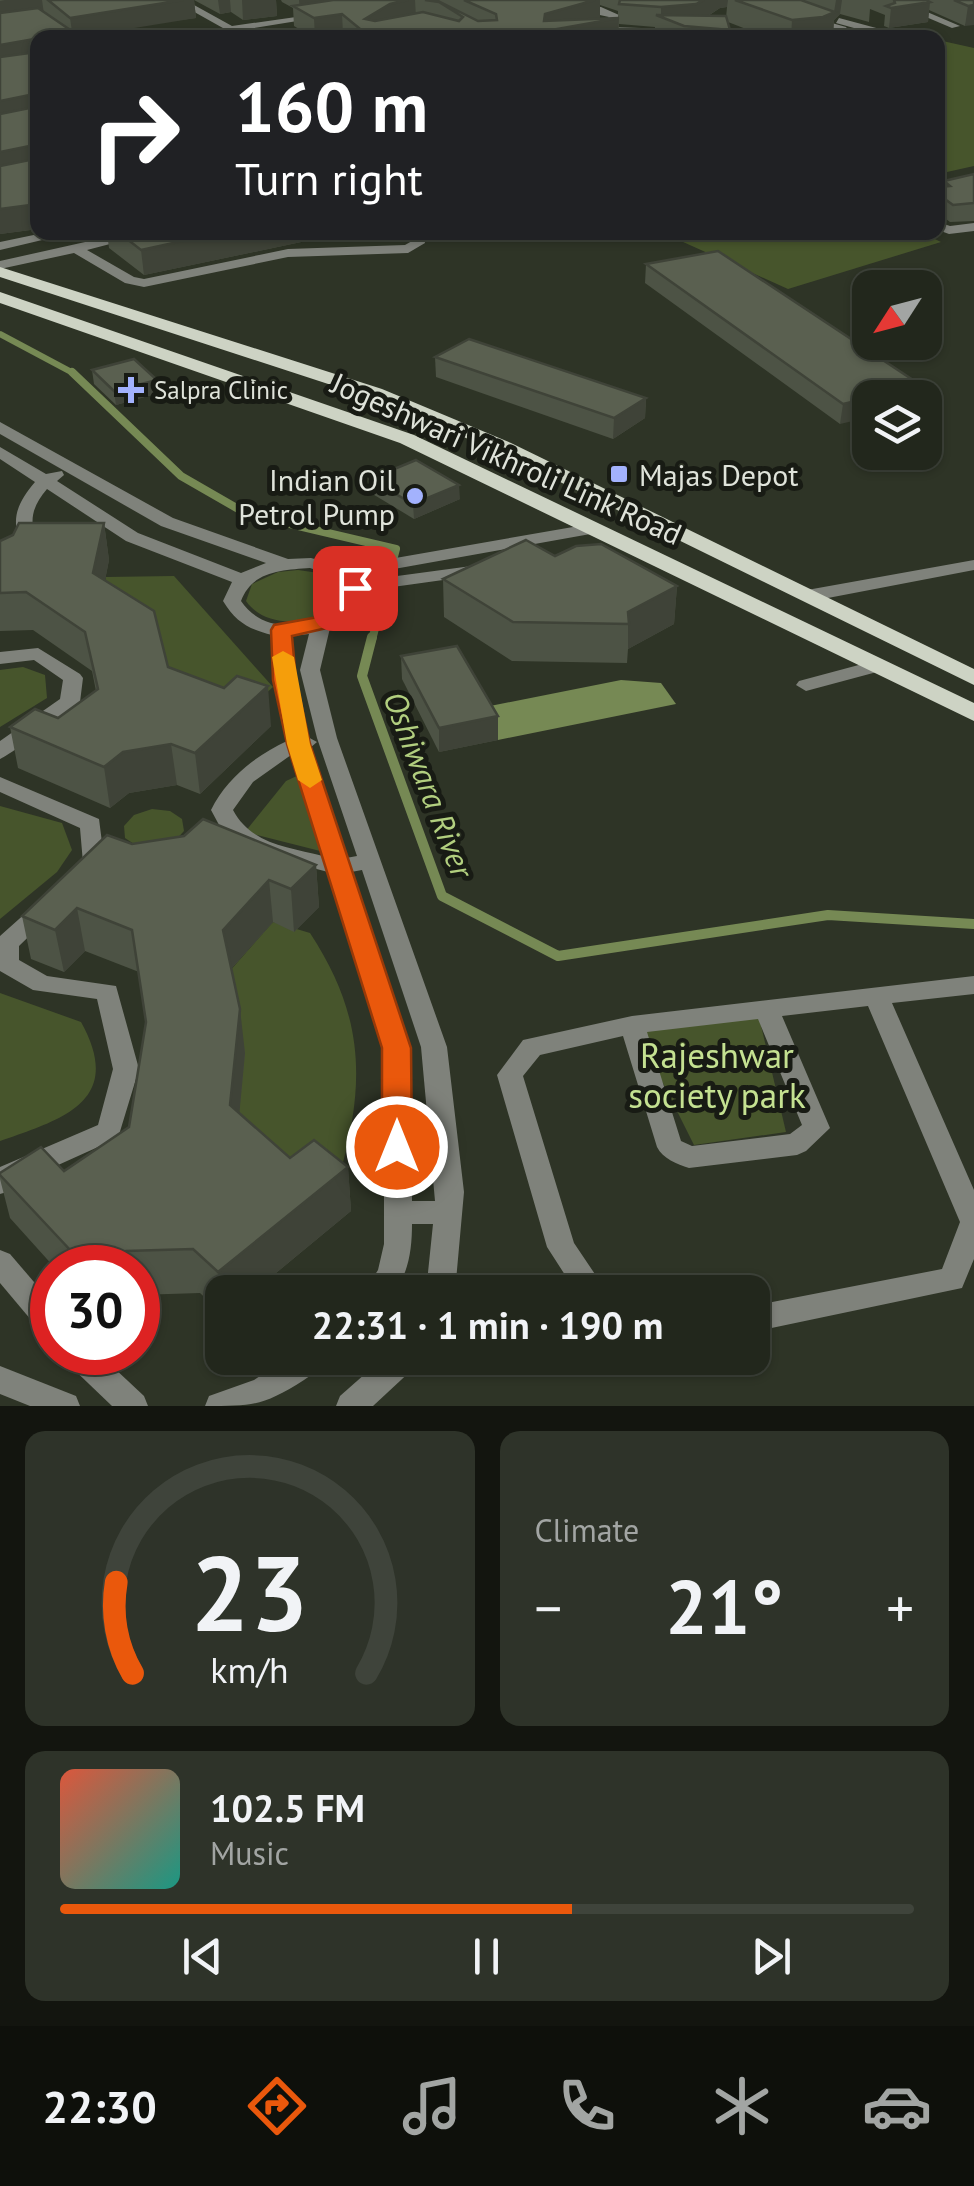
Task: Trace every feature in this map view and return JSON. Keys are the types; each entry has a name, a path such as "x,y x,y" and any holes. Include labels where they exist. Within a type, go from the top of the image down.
{"main road":[{"path":"0,268 362,388 504,447 974,678"},
{"name":"Jogeshwari Vikhroli Link Road","path":"0,297 407,439 631,557 666,562 974,713"}],"street":[{"path":"178,0 230,29 334,14"},
{"path":"196,0 234,21 264,18"},
{"path":"878,0 947,27"},
{"path":"890,0 947,27"},
{"path":"560,6 601,10 616,17 588,30"},
{"path":"280,9 298,20"},
{"path":"796,14 818,15 874,30"},
{"path":"796,14 818,15"},
{"path":"796,14 844,30"},
{"path":"875,18 913,30 947,27"},
{"path":"700,30 714,22"},
{"path":"945,229 974,227"},
{"path":"0,246 30,240"},
{"path":"0,268 136,240"},
{"path":"341,262 408,249 418,240"},
{"path":"81,252 130,280 144,283 288,252 408,249"},
{"path":"0,427 167,522 285,564"},
{"path":"0,452 132,537 242,580"},
{"path":"44,549 22,533 20,523 45,480 73,467"},
{"path":"99,545 167,522"},
{"path":"359,579 355,602 348,611 321,626 281,630 262,626 236,611 232,601 242,580 285,564 311,563 359,579 596,540"},
{"path":"807,596 974,566"},
{"path":"400,573 500,567"},
{"path":"321,626 310,670 327,738 434,1047 449,1212 443,1275"},
{"path":"281,630 284,680 298,744 396,1048 398,1244 391,1275"},
{"path":"0,658 38,654 72,678 70,702 14,739 0,753"},
{"path":"806,685 881,665"},
{"path":"327,738 298,744 246,776 228,792 222,810 233,830 256,846 338,866 372,861"},
{"path":"0,784 91,824 94,866 6,943 7,964 42,984 107,992 126,1069 108,1132 6,1176 0,1183"},
{"path":"580,1275 561,1247 510,1075 532,1046 632,1025 974,985"},
{"path":"770,1315 952,1279 974,1222 877,998"},
{"path":"632,1025 670,1146 690,1157 797,1144 816,1128 767,1010"},
{"path":"398,1212 449,1212"},
{"path":"0,1262 30,1298"},
{"path":"100,1375 133,1406"},
{"path":"220,1406 270,1398 294,1375"},
{"path":"351,1406 385,1375"},
{"path":"0,1380 64,1406"}],"green space":[{"path":"945,42 974,48 974,166 945,172"},
{"path":"679,240 941,242 788,289"},
{"path":"278,572 319,573 339,586 338,602 317,616 291,621 266,617 246,601 252,584"},
{"path":"174,576 273,687 228,728 99,611 106,577"},
{"path":"23,667 45,675 47,698 0,727 0,670"},
{"path":"301,774 328,853 245,832 286,781"},
{"path":"0,806 62,823 72,850 57,872 0,919"},
{"path":"152,809 170,811 182,819 184,831 174,842 137,846 125,838 124,826 134,815"},
{"path":"273,922 310,933 341,991 350,1020 356,1076 341,1170 236,1149 244,1047 228,973"},
{"path":"0,993 81,1022 93,1049 96,1071 91,1089 65,1115 0,1141"},
{"name":"Rajeshwar society park","path":"759,1017 786,1132 694,1145 637,1031"}],"shaded area":[{"path":"621,680 661,683 676,704 498,740 480,708"}],"building":[{"path":"48,0 183,0 70,18"},
{"path":"333,0 408,0 390,4 365,19 375,21 423,12 459,21 463,17 439,2 425,0 436,0 478,21 497,20 496,14 464,0 595,0 545,14 544,21 619,18 552,30 361,30 342,14 314,18 293,6"},
{"path":"620,0 704,0 661,7 619,4"},
{"path":"735,0 801,0 835,12 792,20"},
{"path":"894,0 926,0 930,2 886,6"},
{"path":"954,0 974,0 974,5 968,6"},
{"path":"38,8 70,30 30,30 30,40 0,45 0,13"},
{"path":"656,15 726,16 730,30 684,26"},
{"path":"30,53 30,95 0,101 0,57"},
{"path":"30,108 30,146 0,152 0,114"},
{"path":"30,160 30,205 0,209 0,166"},
{"path":"974,174 974,203 953,205 945,199 945,186 950,186 945,181"},
{"path":"128,240 187,240 141,250"},
{"path":"718,251 852,340 852,360 883,360 913,380 852,380 852,402 843,404 646,264"},
{"path":"469,339 646,398 614,418 435,357"},
{"path":"134,359 157,380 114,391 92,370"},
{"path":"416,460 459,485 413,504 370,479"},
{"path":"19,523 104,523 93,573 154,611 168,667 224,688 237,676 268,686 195,753 171,744 123,752 104,767 10,727 35,709 58,718 98,689 85,632 26,592 0,593 0,541 13,535"},
{"path":"526,540 555,556 576,546 601,544 677,586 628,612 629,624 513,622 443,579"},
{"path":"457,646 498,716 439,728 401,656"},
{"path":"203,819 316,865 291,889 269,880 223,930 240,1009 230,1105 290,1158 314,1140 348,1167 218,1272 193,1249 65,1245 0,1175 41,1147 64,1171 129,1127 146,1022 132,930 77,908 55,930 22,916 107,835 132,844 184,836"}],"waterway":[{"name":"Oshiwara River","path":"0,334 73,373"},
{"name":"Oshiwara River","path":"73,373 181,476 247,514 396,549 372,640"},
{"name":"Oshiwara River","path":"372,637 362,676 442,896 558,956 828,915 974,924"}],"slow traffic":[{"path":"283,657 298,744 310,780"}],"place":[{"name":"Salpra Clinic","path":"131,390"},
{"name":"Majas Depot","path":"619,474"},
{"name":"Indian Oil Petrol Pump","path":"415,496"}],"route":[{"path":"355,588 355,602 336,619 321,626 281,630 284,680 298,744 396,1048 397,1147"}]}
